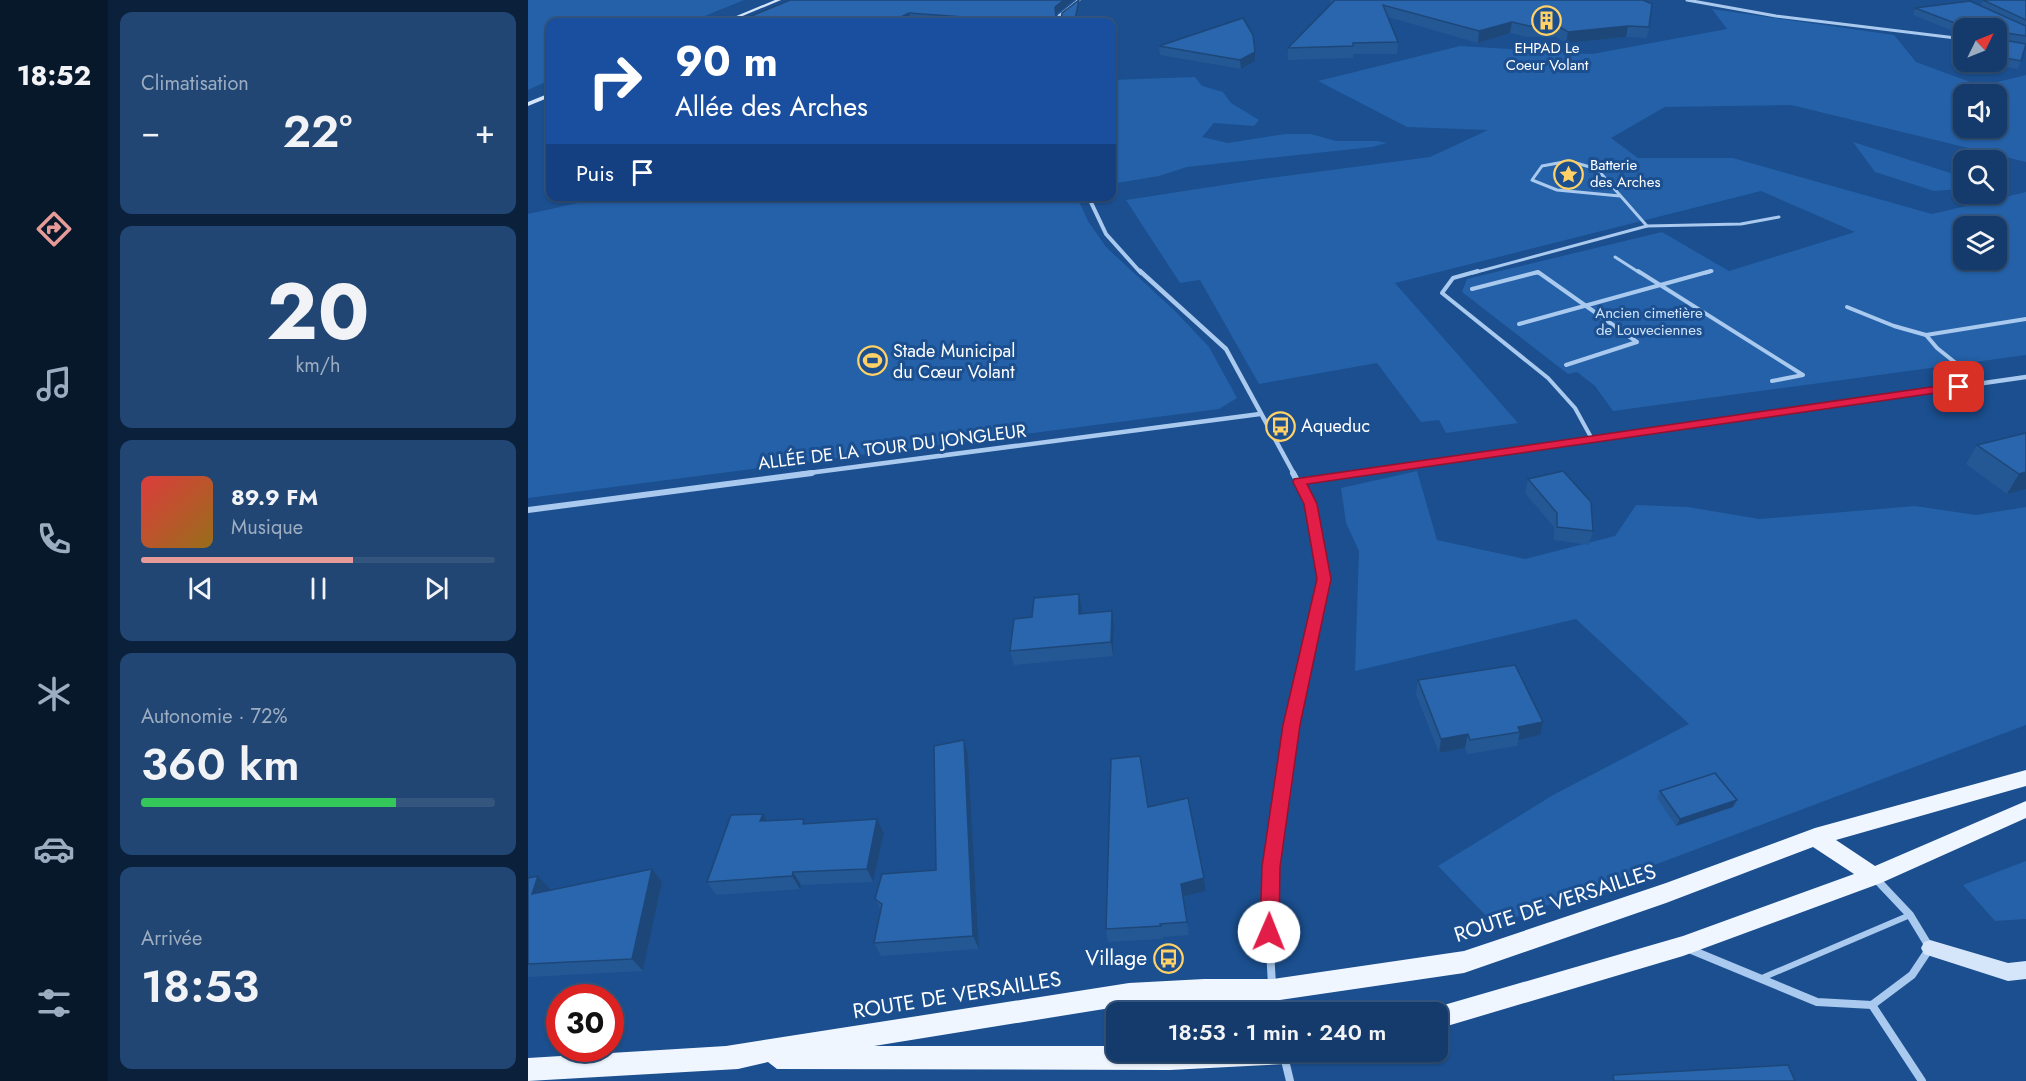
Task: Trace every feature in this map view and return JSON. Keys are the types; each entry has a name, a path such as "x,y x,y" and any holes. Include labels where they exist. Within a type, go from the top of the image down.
{"main road":[{"path":"735,18 778,0"},
{"path":"528,104 546,97"},
{"name":"ROUTE DE VERSAILLES","path":"728,1057 1129,994 1204,990 1273,990 1464,962 1666,893 1815,837 2026,778"},
{"path":"1448,1015 1683,946 1874,876 2026,809"},
{"path":"1815,837 1874,876"},
{"path":"1930,948 2008,972 2026,970"},
{"name":"ROUTE DE VERSAILLES","path":"528,1070 728,1057 1106,1058"}],"street":[{"path":"1059,18 1079,0"},
{"path":"1687,0 1776,16 1953,38"},
{"path":"1090,201 1106,234 1142,274 1226,349 1310,504 1324,579 1292,725 1271,867 1269,932 1275,1002"},
{"path":"1299,482 2026,377"},
{"name":"ALLÉE DE LA TOUR DU JONGLEUR","path":"528,510 1260,414"},
{"path":"1683,946 1817,1002 1872,1005 1912,975 1930,948 1910,915 1874,876"},
{"path":"1872,1005 1922,1081"},
{"path":"1285,1062 1290,1081"}],"lane":[{"path":"1620,196 1557,190 1532,180 1542,166 1569,160 1597,169 1647,226"},
{"path":"1592,439 1575,408 1548,378 1442,293 1453,278 1647,226 1741,224 1779,217"},
{"path":"1616,257 1803,375 1772,381"},
{"path":"1519,324 1712,271"},
{"path":"1472,288 1538,272 1637,342 1566,365"},
{"path":"1847,307 1894,326 1926,335 2026,319"},
{"path":"1926,335 1937,348 1982,384"},
{"path":"1762,978 1910,915"}],"green space":[{"path":"528,0 744,0 700,18 546,18 546,82 528,90"},
{"name":"Ancien cimetière de Louveciennes","path":"1712,9 1894,35 1916,62 1976,84 1953,84 1953,138 2007,138 2007,84 1989,84 2026,75 2026,162 2007,157 2007,150 1977,150 1791,105 1665,107 1611,138 1638,158 1733,158 1932,214 1975,204 2007,204 2007,196 2026,192 2026,355 1613,411 1595,386 1577,372 1568,374 1462,292 1467,279 1662,232 1729,271 1855,232 1761,191 1395,283 1518,423 1446,433 1439,420 1421,422 1377,363 1259,384 1200,280 1180,283 1126,200 1430,157 1488,130 1407,127 1318,81 1460,46 1592,54 1727,29"},
{"path":"1195,77 1202,86 1223,92 1231,103 1259,120 1254,126 1214,123 1202,137 1228,143 1285,134 1311,134 1336,141 1387,143 1372,147 1187,167 1159,176 1117,183 1116,80"},
{"path":"1853,142 1953,174 1953,190 1934,191 1875,172"},
{"name":"Stade Municipal du Cœur Volant","path":"587,201 1079,201 1088,221 1106,247 1176,312 1209,347 1237,398 1219,409 528,498 528,214"},
{"path":"1417,471 1437,540 1525,559 1615,536 1636,505 1688,507 1759,519 1915,506 1976,515 2026,507 2026,725 1495,925 1438,866 1553,795 1689,724 1576,619 1355,671 1359,551 1346,523 1341,488"},
{"path":"2026,861 2026,919 1995,921 1963,885"}],"building":[{"path":"790,0 1064,0 1055,7 1056,18 978,18 909,13 899,18 747,18"},
{"path":"1079,0 1075,18 1061,18 1062,13"},
{"path":"1335,0 1643,0 1652,4 1649,27 1628,26 1568,32 1558,26 1529,26 1512,22 1479,31 1383,5 1398,42 1288,48"},
{"path":"1983,0 2026,0 2026,20"},
{"path":"1970,1 2026,26 2026,36 2007,33 2007,18 1953,18 1953,22 1915,8"},
{"path":"1243,18 1253,35 1255,52 1240,60 1159,46"},
{"path":"2007,41 2026,44 2021,61 2007,58"},
{"path":"2026,433 2026,472 2019,474 1977,445"},
{"path":"1563,471 1591,502 1593,531 1557,527 1557,513 1528,479"},
{"path":"1079,594 1079,614 1112,611 1111,642 1010,651 1014,619 1032,617 1034,598"},
{"path":"1515,665 1543,722 1518,727 1520,732 1470,740 1468,734 1441,739 1418,680"},
{"path":"964,740 973,936 874,943 882,904 875,899 882,874 936,870 934,746"},
{"path":"1140,756 1148,807 1188,798 1204,878 1181,884 1187,922 1106,929 1111,759"},
{"path":"1715,773 1737,800 1680,819 1660,791"},
{"path":"763,814 760,821 804,819 803,824 877,819 867,869 793,872 792,876 707,882 731,815"},
{"path":"652,869 632,959 528,964 528,878 538,876 532,894"},
{"path":"1788,1065 1795,1081 1614,1081 1613,1075"}],"place":[{"name":"EHPAD Le Coeur Volant","path":"1547,21"},
{"name":"Batterie des Arches","path":"1569,174"},
{"name":"Stade Municipal du Cœur Volant","path":"872,361"},
{"name":"Aqueduc","path":"1280,426"},
{"name":"Village","path":"1168,958"}],"route":[{"path":"1269,932 1271,867 1292,725 1324,579 1310,504 1299,482 1959,387"}]}
